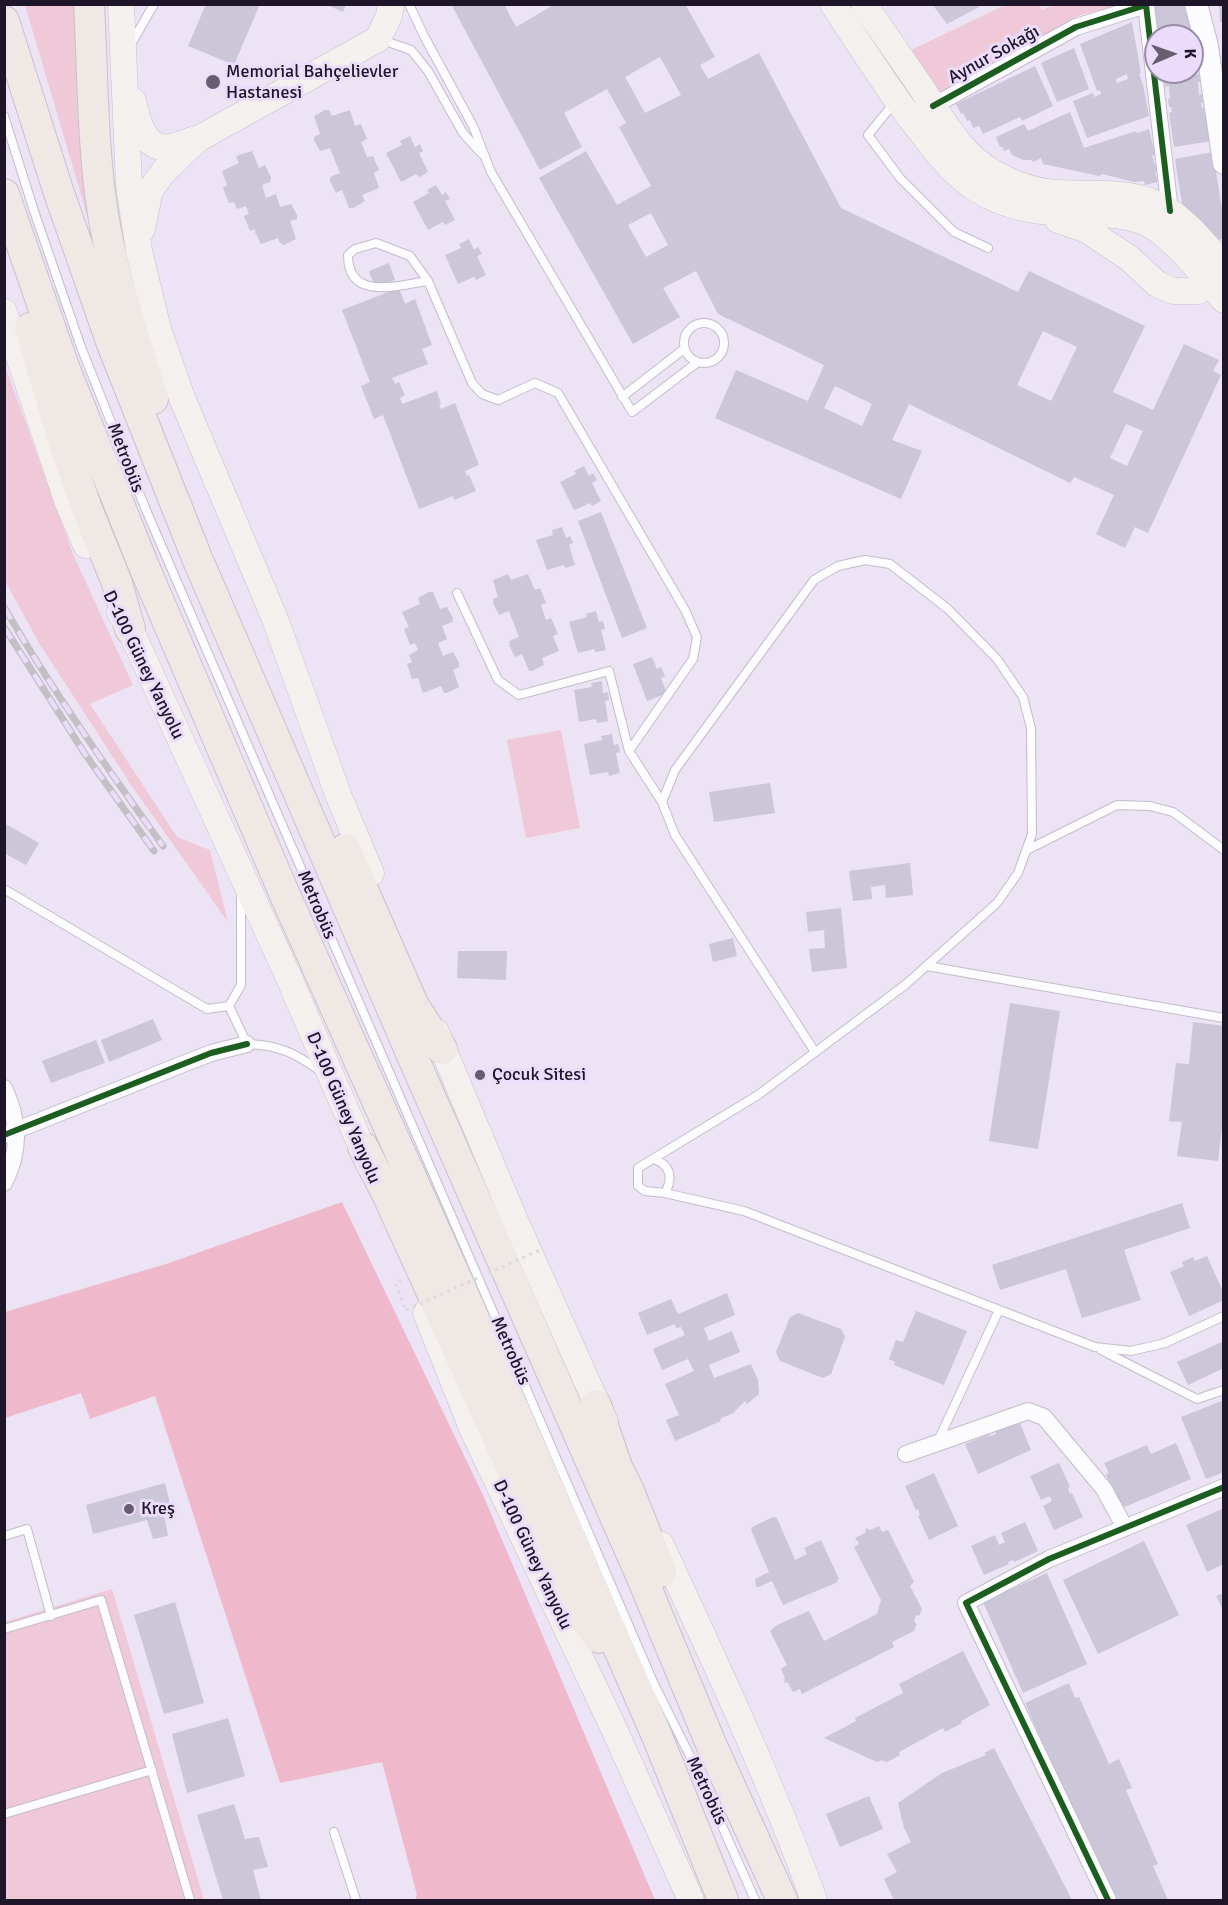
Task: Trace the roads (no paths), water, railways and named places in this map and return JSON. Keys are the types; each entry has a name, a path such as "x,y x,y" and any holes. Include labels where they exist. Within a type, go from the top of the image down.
{"highway":[{"path":"89,4 95,130 103,215 130,322 172,461 197,558"},
{"path":"4,21 59,193 112,344 197,558 639,1569 711,1744 782,1900"},
{"path":"4,194 64,367 145,569 285,895 657,1736 723,1900"},
{"path":"4,239 63,440 87,509 117,583 130,629"},
{"path":"244,669 278,714 346,852 414,1006 442,1048"},
{"path":"363,1147 566,1588 599,1638 624,1664"},
{"path":"596,1405 617,1467 629,1491 745,1776 765,1842 768,1868"}],"main road":[{"path":"121,4 129,185 139,251 158,328 182,398 274,619 339,797 442,1048 596,1405 622,1455 745,1729 793,1843 814,1900"},
{"path":"139,251 150,190 165,170 198,139 378,39 389,16 391,4"},
{"path":"833,4 896,100 939,156 977,190 999,201 1088,230 1129,258 1156,284 1173,291 1198,291 1218,283"},
{"path":"864,4 970,157 993,173 1014,183 1056,194 1109,194 1155,203 1170,211 1214,249 1213,258 1218,283"},
{"path":"123,59 143,132 150,143 163,148 198,139"},
{"path":"1035,211 1111,215 1142,221 1167,237 1218,283"},
{"name":"D-100 Güney Yanyolu","path":"4,312 68,502 93,561 130,629 289,978 363,1147 397,1242 472,1428 614,1729 691,1900"}],"street":[{"path":"1196,4 1207,46 1224,163"},
{"name":"Aynur Sokağı","path":"933,106 1076,27 1145,5 1170,211"},
{"path":"11,1132 211,1053 247,1044"},
{"path":"4,1088 12,1105 10,1172 4,1183"},
{"path":"906,1454 1028,1411 1044,1417 1104,1489 1125,1528"},
{"path":"1108,1900 966,1603 1049,1559 1224,1488"}],"lane":[{"path":"123,59 154,4"},
{"path":"409,4 473,126 491,172 632,412 698,362"},
{"path":"378,39 411,50 428,71 463,133 484,157"},
{"path":"896,100 868,135 900,178 954,231 988,248"},
{"name":"Metrobüs","path":"4,116 81,347 146,510 654,1684 698,1772 754,1900"},
{"path":"428,281 386,287 367,287 356,279 348,264 348,255 355,249 376,243 410,256 428,281 472,382 482,394 498,400 535,383 558,393 685,610 697,637 693,659 629,751"},
{"path":"706,323 718,329 723,340 721,353 711,362 692,360 684,349 685,336 693,326 706,323"},
{"path":"622,397 684,349"},
{"path":"662,802 675,770 814,580 838,566 865,560 890,564 948,609 997,659 1023,697 1031,728 1032,834 1018,873 997,903 905,986 758,1095 638,1168 638,1186 645,1191 664,1193 744,1211 1095,1347 1197,1399 1224,1390"},
{"path":"457,593 498,680 519,695 609,671 629,751 662,802 675,836 814,1052"},
{"path":"1027,850 1117,805 1150,806 1173,812 1224,850"},
{"path":"230,1006 241,985 241,876"},
{"path":"4,889 207,1009 230,1006"},
{"path":"927,966 1224,1018"},
{"path":"230,1006 247,1044 269,1044 291,1053 332,1080"},
{"path":"654,1159 662,1162 669,1172 670,1178 664,1193"},
{"path":"936,1443 999,1310"},
{"path":"1095,1347 1131,1351 1165,1343 1224,1316"},
{"path":"4,1536 27,1529 51,1616"},
{"path":"4,1629 101,1600 190,1900"},
{"name":"Metrobüs","path":"654,1684 679,1756"},
{"path":"4,1814 152,1770"},
{"path":"334,1832 356,1900"}],"railway":[{"path":"4,607 61,699 163,846"},
{"path":"4,627 85,754 154,851"}],"place":[{"name":"Memorial Bahçelievler Hastanesi","path":"213,82"},
{"name":"Çocuk Sitesi","path":"480,1075"},
{"name":"Kreş","path":"129,1509"}]}
